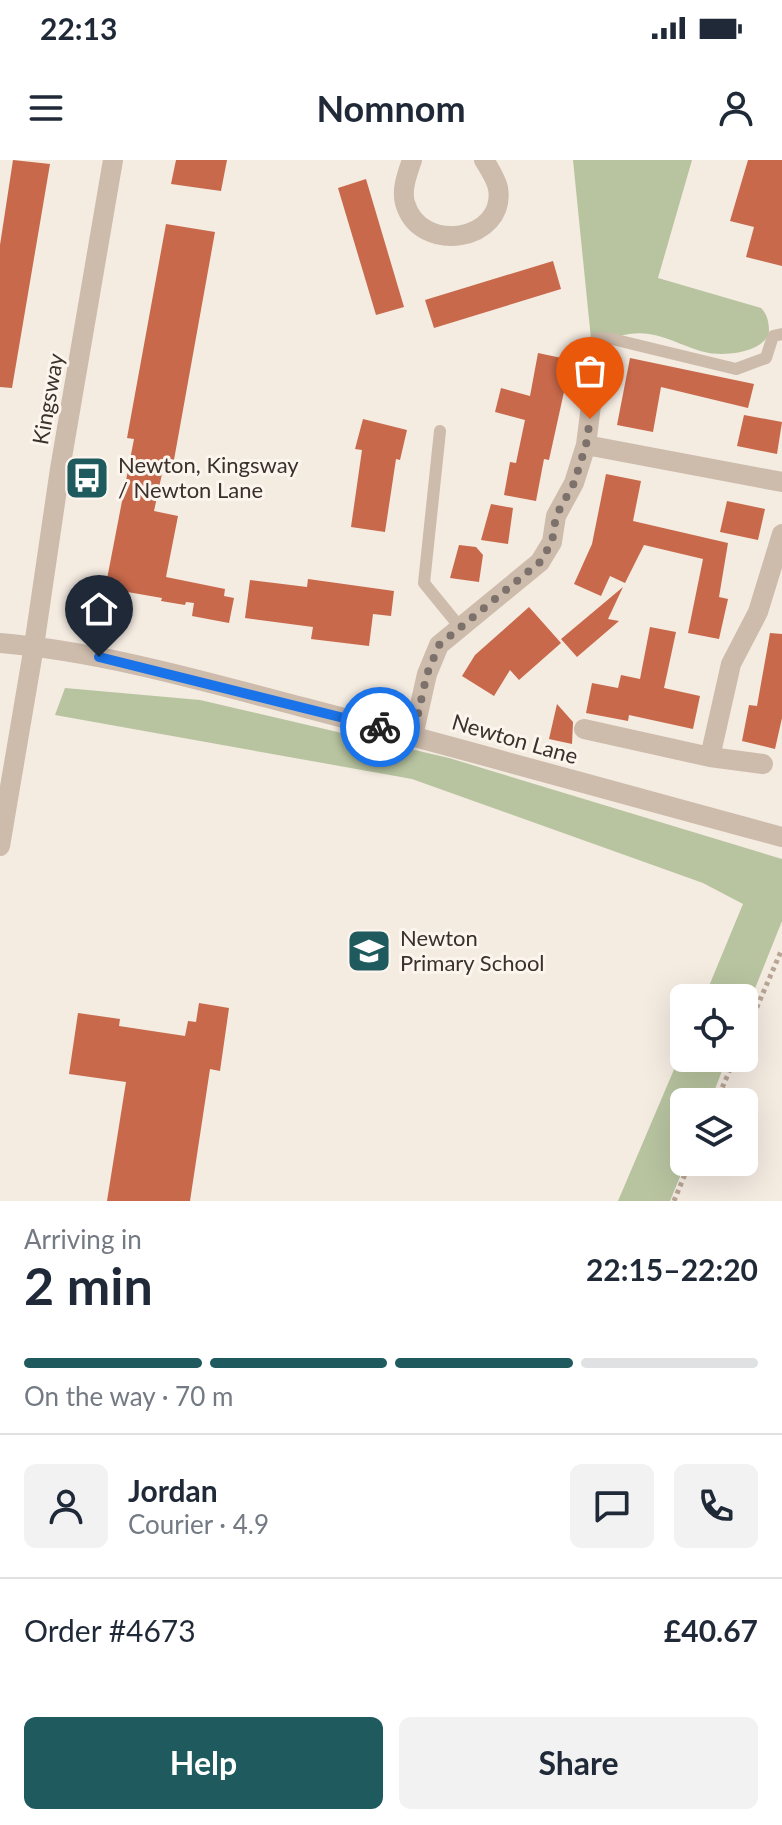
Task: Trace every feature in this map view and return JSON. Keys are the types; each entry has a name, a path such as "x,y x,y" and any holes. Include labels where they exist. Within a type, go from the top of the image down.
{"street":[{"name":"Kingsway","path":"0,846 113,160"},
{"path":"412,160 404,202 416,221 431,233 450,238 467,235 487,221 498,204 497,186 484,160"},
{"path":"413,736 427,674 439,645 540,562 552,542 556,516 574,483 586,445 599,342"},
{"path":"586,445 782,482"},
{"path":"710,757 731,664 758,612 782,534"},
{"name":"Newton Lane","path":"0,643 120,661 413,736 775,835"},
{"path":"584,729 710,757 763,764"}],"lane":[{"path":"599,342 608,338 736,369 766,358 773,336 782,334"},
{"path":"440,431 424,583 459,626"}],"path":[{"path":"758,1005 782,949"},
{"path":"674,1201 684,1176"}],"green space":[{"path":"573,160 692,160 658,278 761,308 769,331 761,344 725,354 701,351 643,333 599,342 591,339"},
{"path":"65,688 200,700 449,758 782,859 782,921 757,984 710,984 743,904 703,883 412,779 55,715"},
{"path":"673,1072 722,1072 715,1088 670,1088 670,1176 680,1176 670,1201 618,1201"}],"building":[{"path":"13,160 50,164 12,388 0,387 0,245"},
{"path":"176,160 227,160 221,191 171,184"},
{"path":"748,160 782,160 782,266 746,257 754,227 730,221"},
{"path":"366,179 404,307 376,315 338,188"},
{"path":"166,224 215,232 172,471 163,469 154,511 178,516 166,577 225,589 224,596 234,598 229,623 192,616 194,603 186,602 185,605 161,601 162,598 116,590 107,579 134,439 127,438"},
{"path":"553,261 561,289 434,328 425,300"},
{"path":"538,353 571,360 549,460 544,459 536,501 504,495 510,462 516,463 525,420 495,412 501,388 530,396"},
{"path":"630,358 754,384 748,408 661,387 653,432 617,425"},
{"path":"744,415 782,422 777,454 737,446"},
{"path":"363,419 407,430 400,460 396,459 385,532 351,527 362,450 355,449"},
{"path":"606,474 641,481 633,521 728,543 719,597 728,599 719,639 688,633 703,559 644,545 625,583 610,576 601,596 574,584 592,544"},
{"path":"727,501 765,509 758,540 720,532"},
{"path":"491,504 513,508 508,544 481,540"},
{"path":"459,545 476,547 483,555 479,582 450,578"},
{"path":"308,579 394,591 391,616 373,614 369,646 311,639 313,627 245,618 250,580 307,587"},
{"path":"623,587 608,619 619,621 577,657 561,639"},
{"path":"529,607 561,643 519,680 510,670 494,696 462,676 475,655"},
{"path":"650,627 676,632 664,688 700,696 693,729 629,715 628,721 586,713 592,683 618,688 621,675 640,679"},
{"path":"770,633 782,634 782,718 775,749 742,741 749,705 757,706"},
{"path":"557,704 573,722 572,744 549,739"},
{"path":"199,1003 229,1008 220,1071 210,1069 190,1201 107,1201 126,1082 69,1074 78,1013 120,1019 119,1026 185,1036 188,1021 196,1022"}],"way so far":[{"path":"380,727 413,736 427,674 439,645 540,562 552,542 556,516 574,483 586,445 590,419"}],"place":[{"name":"Newton, Kingsway / Newton Lane","path":"87,478"},
{"name":"Newton Primary School","path":"369,951"}],"route":[{"path":"99,657 380,727"}]}
